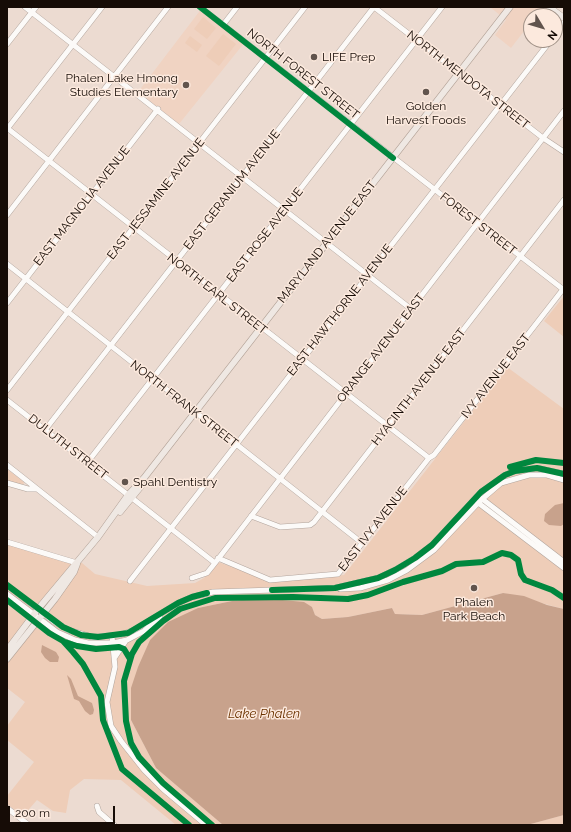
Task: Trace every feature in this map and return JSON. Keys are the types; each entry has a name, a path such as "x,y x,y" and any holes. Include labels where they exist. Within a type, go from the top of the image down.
{"main road":[{"name":"MARYLAND AVENUE EAST","path":"7,650 38,609 98,537 510,7"},
{"path":"549,7 564,18"},
{"name":"MARYLAND AVENUE EAST","path":"7,659 44,613 74,572 77,563"}],"street":[{"path":"25,7 411,309"},
{"path":"7,44 36,7"},
{"path":"7,128 102,7"},
{"path":"7,215 168,7"},
{"name":"NORTH FOREST STREET","path":"200,7 393,158"},
{"path":"223,25 237,7"},
{"name":"EAST JESSAMINE AVENUE","path":"7,390 305,7"},
{"name":"NORTH MENDOTA STREET","path":"374,7 543,138 564,152"},
{"name":"EAST GERANIUM AVENUE","path":"45,430 374,7"},
{"name":"EAST ROSE AVENUE","path":"87,463 442,7"},
{"name":"EAST HAWTHORNE AVENUE","path":"130,581 545,48"},
{"name":"EAST MAGNOLIA AVENUE","path":"7,303 158,110"},
{"name":"ORANGE AVENUE EAST","path":"192,578 206,573 217,560 564,111"},
{"name":"NORTH EARL STREET","path":"7,128 427,459"},
{"name":"FOREST STREET","path":"393,158 520,257 564,289"},
{"name":"HYACINTH AVENUE EAST","path":"251,516 280,527 310,525 322,512 564,200"},
{"name":"NORTH FRANK STREET","path":"7,264 362,543"},
{"name":"IVY AVENUE EAST","path":"427,459 434,455 564,289"},
{"name":"DULUTH STREET","path":"7,400 171,529 217,560"},
{"name":"EAST IVY AVENUE","path":"217,560 270,580 338,574 427,459"},
{"path":"7,465 98,537"},
{"path":"7,585 59,625 74,633 92,637 112,636 134,630 192,596 213,592 335,588 342,590 360,588 388,580 407,570 434,550 478,499 497,480 515,471 537,468 564,474"},
{"path":"478,499 501,483 520,476 547,475 564,480"},
{"path":"7,483 28,489 37,489"},
{"path":"478,499 564,562"},
{"path":"478,499 564,568"},
{"path":"7,542 77,563"},
{"path":"7,594 57,632 75,640 94,644 113,643 127,640 144,631 170,608"},
{"path":"112,636 114,673 107,702 108,717 113,730 144,770 163,789 206,825"},
{"path":"114,657 120,647 127,640"},
{"path":"97,806 99,812 114,825"},
{"path":"7,808 29,825"}],"shaded area":[{"path":"490,7 543,7 523,8 523,32 511,48 495,35 506,20"},
{"path":"202,8 245,42 179,124 138,92"},
{"path":"203,17 216,28 207,39 194,29"},
{"path":"223,34 236,44 219,66 206,56"},
{"path":"190,36 202,45 197,52 185,43"},
{"path":"564,296 564,337 544,321"},
{"path":"507,367 564,409 564,609 503,593 422,615 395,614 392,608 348,617 322,619 315,615 312,607 261,598 232,601 198,608 150,640 132,705 131,720 156,768 223,825 176,825 121,780 84,779 70,790 66,813 53,811 37,800 23,816 7,804 7,796 34,762 7,740 7,726 25,702 7,688 7,543 82,563 95,574 147,586 195,583 204,578 218,562 275,582 344,575"},
{"path":"7,469 24,482 23,485 7,481"},
{"path":"564,815 564,825 527,825 534,823"}],"water":[{"path":"564,503 564,524 561,526 549,525 544,521 545,514 555,505"},
{"name":"Lake Phalen","path":"503,593 524,596 547,605 564,609 564,815 527,825 223,825 156,768 131,720 131,688 138,667 150,640 168,622 198,608 232,601 261,598 304,602 312,607 315,615 322,619 348,617 392,608 395,614 422,615"},
{"path":"42,645 56,652 59,657 58,662 50,662 45,658 41,652"},
{"path":"67,675 71,679 78,696 92,703 94,710 93,714 90,715 85,711 79,701 74,699"}],"cycle path":[{"path":"200,7 393,158"},
{"path":"510,467 536,460 564,463"},
{"path":"272,590 335,588 378,578 415,558 432,545 481,492 505,475 515,471 537,468 564,474"},
{"path":"212,825 163,783 139,757 131,743 126,721 124,681 132,654 139,642 163,621 180,609 215,598 293,597 348,599 368,595 403,582 442,571 456,564 483,562 502,553 511,555 518,560 521,574 525,580 552,590 564,598"},
{"path":"7,585 63,627 81,635 98,637 128,633 178,603 207,593"},
{"path":"7,600 49,633 63,641 83,664 101,696 103,720 122,769 189,825"},
{"path":"65,642 77,646 96,649 119,647 124,649 130,659"}],"place":[{"name":"LIFE Prep","path":"314,57"},
{"name":"Phalen Lake Hmong Studies Elementary","path":"186,85"},
{"name":"Golden Harvest Foods","path":"426,92"},
{"name":"Spahl Dentistry","path":"125,482"},
{"name":"Phalen Park Beach","path":"474,588"}]}
